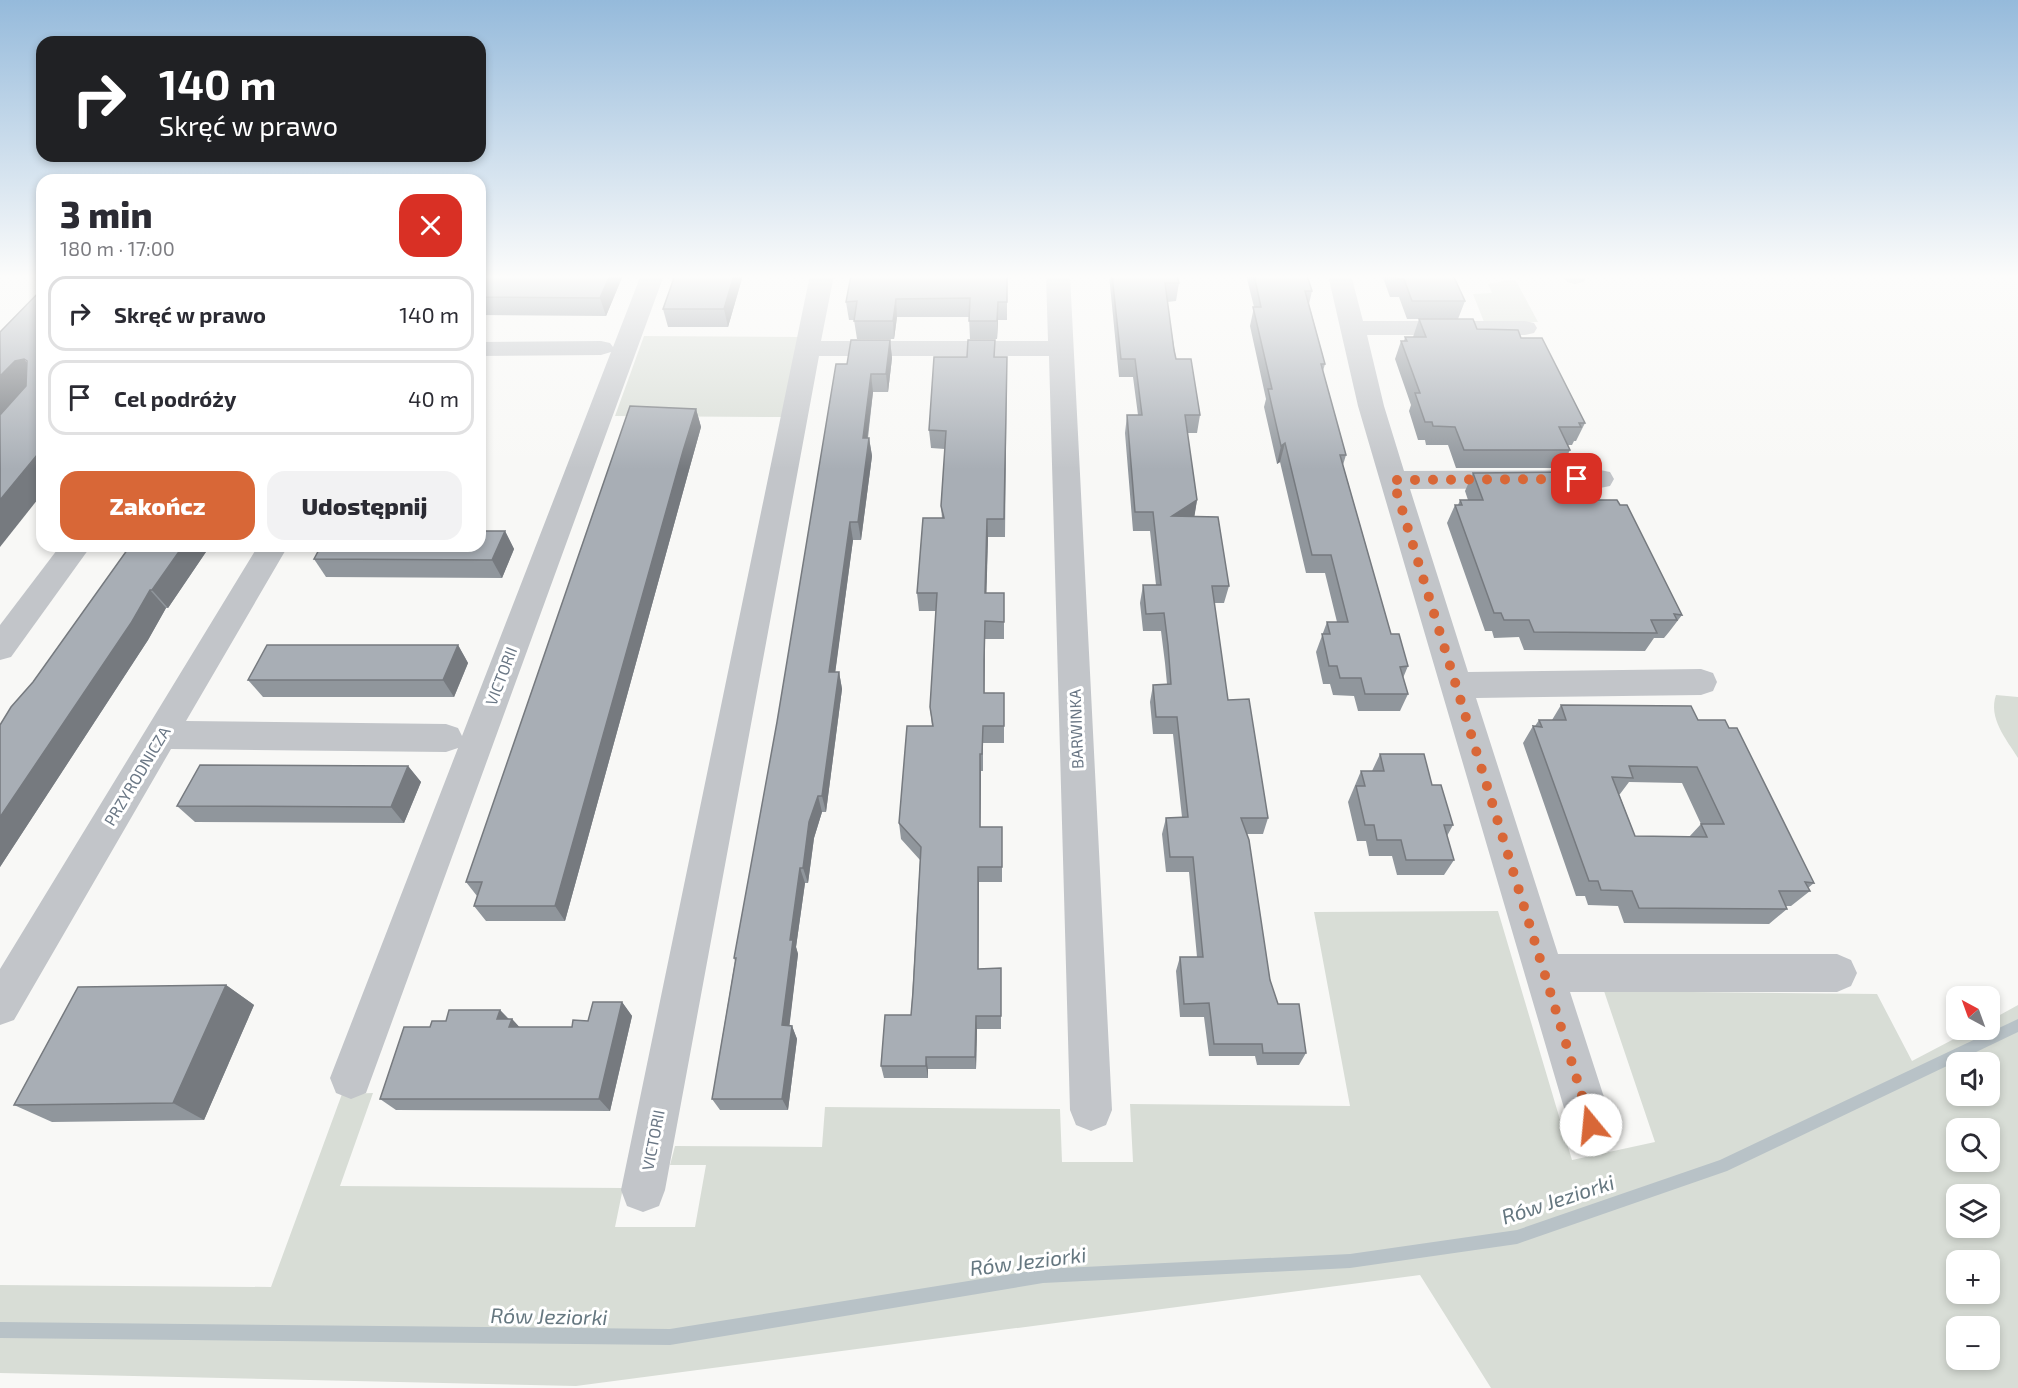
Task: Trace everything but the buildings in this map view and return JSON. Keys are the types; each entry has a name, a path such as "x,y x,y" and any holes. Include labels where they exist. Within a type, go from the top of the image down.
{"street":[{"name":"VICTORII","path":"351,1078 628,340"},
{"name":"VICTORII","path":"643,1190 810,340"},
{"name":"BARWINKA","path":"1061,340 1091,1110"},
{"path":"1356,340 1371,406 1393,480 1591,1125"},
{"path":"486,349 601,348"},
{"path":"808,349 1061,348"},
{"path":"1393,480 1600,479"},
{"path":"0,648 72,552"},
{"name":"PRZYRODNICZA","path":"0,1006 269,552"},
{"path":"1455,685 1701,682"},
{"path":"161,735 446,738"},
{"path":"1544,973 1838,973"}],"shaded area":[{"path":"643,340 800,340 783,417 615,416"},
{"path":"1996,695 2018,697 2018,758 1996,720 1994,704"},
{"path":"1498,911 1572,1160 1655,1142 1604,991 1877,994 1912,1061 1952,1040 2000,1040 2000,1015 2018,1005 2018,1388 1491,1388 1420,1275 576,1386 0,1373 0,1285 271,1287 342,1094 373,1093 340,1186 623,1188 615,1227 695,1227 706,1165 670,1165 675,1146 822,1147 825,1107 1060,1109 1062,1162 1133,1162 1130,1104 1350,1106 1314,912"}],"waterway":[{"name":"Rów Jeziorki","path":"0,1330 670,1337 1043,1276 1350,1261 1517,1237 1722,1166 2018,1025"}],"route":[{"path":"1577,479 1393,480 1591,1125"}]}
